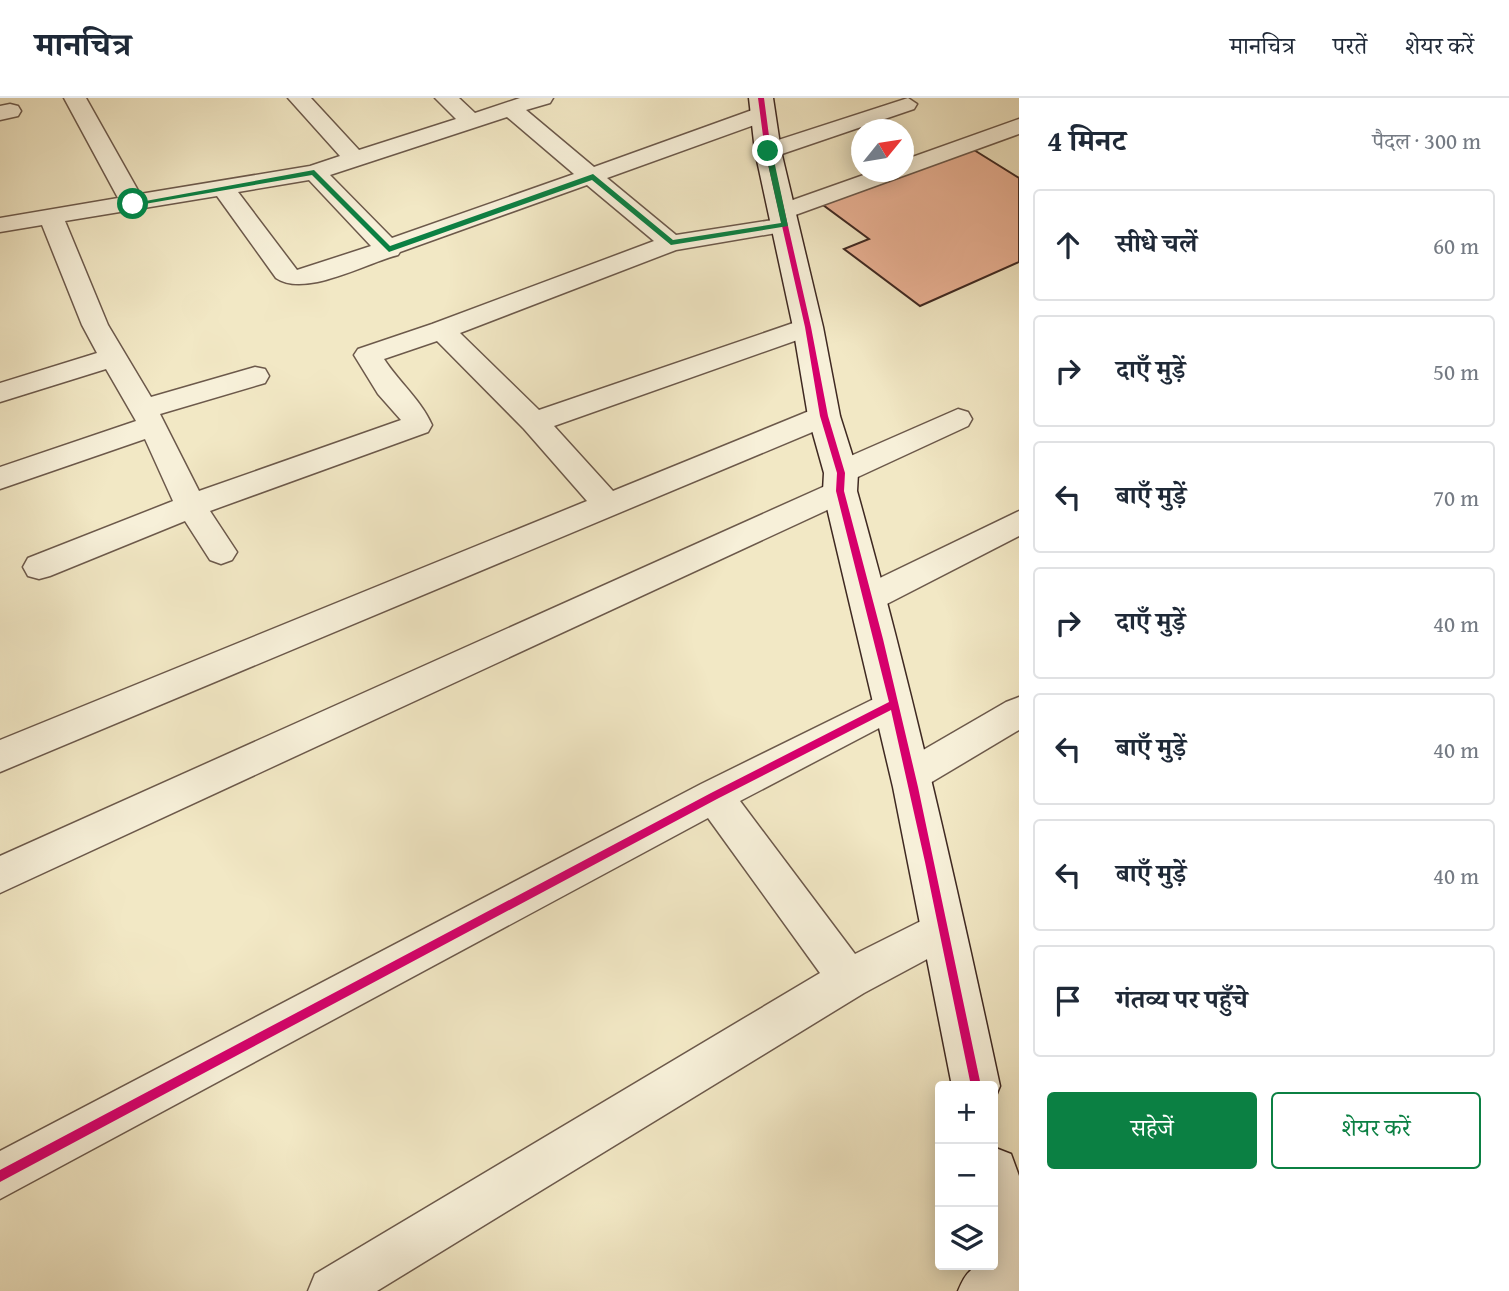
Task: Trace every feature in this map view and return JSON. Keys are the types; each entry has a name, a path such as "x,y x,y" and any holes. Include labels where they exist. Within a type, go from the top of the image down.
{"street":[{"path":"75,98 133,204"},
{"path":"299,98 355,159"},
{"path":"446,98 472,122"},
{"path":"0,225 314,172 542,98"},
{"path":"768,151 906,104"},
{"path":"224,189 291,277 312,276 593,177 762,106 768,151 808,327 824,416 912,775 975,1081"},
{"path":"511,109 671,243"},
{"path":"914,164 1019,126"},
{"path":"314,172 389,250"},
{"path":"38,567 191,506 418,425 412,412 388,387 368,355 442,330 671,243 783,218 869,182"},
{"path":"51,217 69,265 113,357 148,418 191,506 221,552"},
{"path":"534,422 808,327"},
{"path":"442,330 534,422 609,506"},
{"path":"0,393 113,357"},
{"path":"0,478 255,376"},
{"path":"0,755 824,416"},
{"path":"0,875 840,482 958,419"},
{"path":"869,598 1019,522"},
{"path":"0,1177 714,796 894,704"},
{"path":"912,775 1019,712"},
{"path":"714,796 849,979"},
{"path":"332,1291 849,979 945,928"},
{"path":"998,1207 1008,1279"}],"building":[{"path":"966,145 1019,178 1019,262 920,306 844,249 869,239 819,202 876,182 914,182 914,165"}],"cycle path":[{"path":"761,98 768,151 808,327 824,416 841,473 840,491 913,787 975,1081"},
{"path":"0,1176 714,796 894,704"}],"route":[{"path":"133,204 314,172 389,250 593,177 671,243 785,225 768,151"}]}
